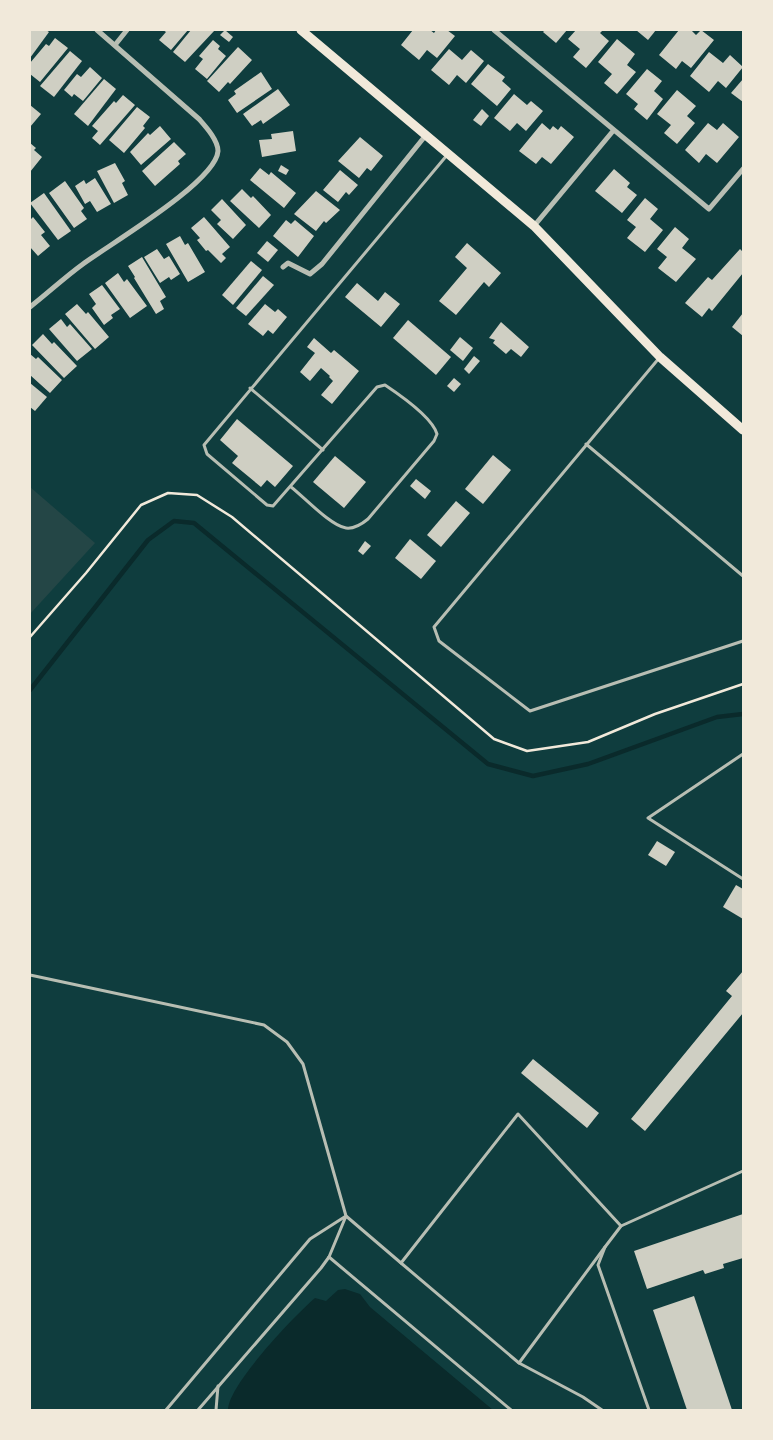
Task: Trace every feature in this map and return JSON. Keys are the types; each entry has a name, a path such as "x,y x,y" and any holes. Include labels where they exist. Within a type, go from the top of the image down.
{"main road":[{"path":"301,30 534,226 660,357 743,430"}],"street":[{"path":"30,307 82,264 186,192 213,166 218,151 212,134 199,119 97,30"},
{"path":"115,45 128,30"},
{"path":"494,30 709,209 743,169"},
{"path":"534,226 613,131"},
{"path":"283,267 288,263 310,274 322,264 426,135"}],"lane":[{"path":"291,487 335,524 344,528 361,525 368,520 438,434 435,426 385,385 377,387 274,506 267,505 204,450 207,440 448,153"},
{"path":"660,357 434,627 439,641 530,711 743,641"},
{"path":"250,388 323,450"},
{"path":"586,444 743,576"},
{"path":"743,754 648,818 743,879"},
{"path":"30,975 264,1025 287,1042 303,1064 346,1216 519,1363 583,1397 602,1410"},
{"path":"401,1262 518,1114 621,1226"},
{"path":"519,1363 621,1226 743,1171"},
{"path":"198,1410 329,1257 346,1216"},
{"path":"166,1410 310,1239 346,1216"},
{"path":"605,1247 598,1265 649,1410"},
{"path":"329,1257 511,1410"},
{"path":"216,1410 218,1386"}],"path":[{"path":"30,637 86,573 141,505 168,493 197,495 232,517 494,739 527,751 588,742 655,714 743,684"}],"shaded area":[{"path":"30,487 95,543 30,614"},
{"path":"345,1289 360,1294 370,1307 493,1410 228,1410 231,1399 250,1368 293,1319 315,1298 326,1301 338,1290"}],"building":[{"path":"30,30 46,30 49,32 30,58"},
{"path":"163,30 188,30 171,50 159,40 166,32"},
{"path":"191,30 215,30 185,62 173,52"},
{"path":"225,30 233,37 229,42 220,35"},
{"path":"413,30 430,30 434,33 436,30 447,30 455,36 437,58 427,50 419,60 401,45"},
{"path":"545,30 567,30 556,43 543,32"},
{"path":"576,30 603,30 600,33 609,41 586,68 573,57 580,49 568,39"},
{"path":"636,30 656,30 648,40"},
{"path":"679,30 691,30 696,35 701,30 714,40 691,68 682,61 676,69 659,55"},
{"path":"55,38 68,48 40,82 30,74 30,63 46,44 49,46"},
{"path":"617,39 635,54 627,65 636,72 617,94 604,83 612,74 598,62"},
{"path":"213,40 220,46 218,49 226,56 207,79 195,69 203,59 199,56"},
{"path":"238,47 252,60 230,84 228,82 219,92 207,81"},
{"path":"449,49 462,60 471,50 484,61 466,83 457,75 449,85 431,70"},
{"path":"70,51 82,61 54,97 40,86"},
{"path":"709,52 723,63 730,55 743,67 726,88 718,81 709,92 690,76"},
{"path":"488,64 505,77 502,81 511,89 497,106 471,84"},
{"path":"90,67 102,78 83,101 74,94 72,97 64,90 77,74 81,77"},
{"path":"647,69 662,81 654,91 663,99 647,120 634,109 638,104 626,94"},
{"path":"261,72 272,89 237,113 228,100 236,94 234,91"},
{"path":"104,79 116,89 88,126 74,114"},
{"path":"743,79 743,102 731,93"},
{"path":"278,89 290,105 263,124 261,120 252,126 243,114"},
{"path":"677,90 696,106 687,116 695,123 677,144 664,133 671,125 657,114"},
{"path":"514,94 527,105 531,101 543,111 526,131 517,123 510,131 494,118"},
{"path":"123,95 135,105 100,145 92,138 98,131 92,126 114,101 116,103"},
{"path":"30,105 41,114 30,127"},
{"path":"137,107 150,117 143,126 145,128 124,153 109,140"},
{"path":"482,109 489,116 481,126 473,120"},
{"path":"542,123 550,130 553,126 558,130 561,126 574,137 551,164 542,157 536,164 519,151"},
{"path":"708,123 717,130 723,123 739,137 717,163 706,154 699,163 685,150"},
{"path":"160,126 171,139 141,165 130,152 148,133 150,135"},
{"path":"293,131 296,151 262,157 259,140 272,139 271,134"},
{"path":"360,137 383,156 371,171 367,168 359,178 338,161"},
{"path":"174,142 186,154 178,161 180,164 155,186 142,171"},
{"path":"30,143 36,148 34,150 42,157 30,172"},
{"path":"115,163 125,181 122,183 128,195 114,203 97,171"},
{"path":"281,165 289,170 286,175 278,171"},
{"path":"260,168 269,175 271,172 296,193 284,208 250,180"},
{"path":"614,169 630,183 627,187 637,195 622,213 595,191"},
{"path":"340,170 358,185 349,195 346,192 338,202 323,190"},
{"path":"95,178 111,204 97,212 90,201 85,204 75,186 84,180 86,184"},
{"path":"65,181 84,208 81,211 87,219 74,228 49,193"},
{"path":"242,189 251,198 253,196 271,215 259,228 230,201"},
{"path":"316,191 340,210 326,223 324,221 316,231 294,214"},
{"path":"44,193 71,231 58,240 30,203"},
{"path":"645,198 658,209 650,219 663,230 645,252 627,238 636,227 627,220"},
{"path":"222,199 246,225 233,239 217,224 221,220 211,210"},
{"path":"33,217 45,232 41,235 50,246 38,256 30,247 30,220"},
{"path":"204,217 230,247 222,254 226,258 221,263 208,250 206,251 197,240 200,238 191,228"},
{"path":"286,220 291,224 295,220 314,236 298,257 273,236"},
{"path":"675,227 689,239 682,248 696,259 676,282 658,268 667,257 657,249"},
{"path":"180,236 185,245 188,243 205,272 188,282 166,244"},
{"path":"267,241 278,250 268,262 257,253"},
{"path":"467,243 501,273 489,287 484,282 456,315 439,301 467,268 455,257"},
{"path":"157,249 164,259 169,256 180,274 171,280 169,277 160,283 144,257"},
{"path":"740,249 743,252 743,273 712,311 709,308 702,317 685,303 708,277 712,280"},
{"path":"142,257 166,297 160,301 164,309 156,314 128,266"},
{"path":"251,261 262,270 233,305 222,295"},
{"path":"118,273 124,282 127,279 147,306 130,318 105,283"},
{"path":"263,276 274,285 246,316 236,308"},
{"path":"357,283 378,301 385,292 400,304 381,327 345,297"},
{"path":"102,285 120,309 111,315 113,318 104,325 92,308 96,304 89,294"},
{"path":"77,304 86,314 88,312 109,337 95,349 65,314"},
{"path":"265,304 275,312 278,309 287,317 273,334 268,330 263,336 248,324"},
{"path":"743,313 743,336 732,327"},
{"path":"61,319 67,327 70,324 92,349 77,361 49,329"},
{"path":"408,320 451,357 436,375 393,338"},
{"path":"501,322 529,347 521,357 511,349 506,354 493,343 495,340 489,338"},
{"path":"43,334 52,344 54,342 77,366 64,378 32,345"},
{"path":"460,337 473,348 463,361 450,350"},
{"path":"314,338 331,353 334,350 359,371 332,404 321,395 333,381 330,376 321,368 310,381 300,372 315,353 307,347"},
{"path":"30,354 36,359 38,357 62,380 50,393 30,375"},
{"path":"474,356 480,361 469,374 464,369"},
{"path":"454,378 461,384 454,392 447,386"},
{"path":"30,383 47,397 35,411 30,407"},
{"path":"237,419 293,466 275,487 267,480 261,487 232,463 238,456 220,440"},
{"path":"493,455 511,470 483,504 465,489"},
{"path":"335,456 366,482 344,508 313,482"},
{"path":"416,479 431,491 425,499 410,486"},
{"path":"456,501 470,513 441,547 427,535"},
{"path":"410,539 436,561 421,579 395,558"},
{"path":"365,541 371,546 363,555 358,551"},
{"path":"657,841 675,852 666,866 648,855"},
{"path":"736,885 743,889 743,919 723,907"},
{"path":"743,971 743,1013 645,1131 631,1119 732,996 726,991"},
{"path":"533,1059 599,1113 587,1128 521,1073"},
{"path":"743,1214 743,1258 723,1264 724,1268 705,1274 703,1270 647,1289 634,1251"},
{"path":"694,1296 732,1410 687,1410 653,1310"}],"waterway":[{"path":"30,690 148,540 174,521 194,523 488,764 533,776 588,764 717,717 743,714"}]}
